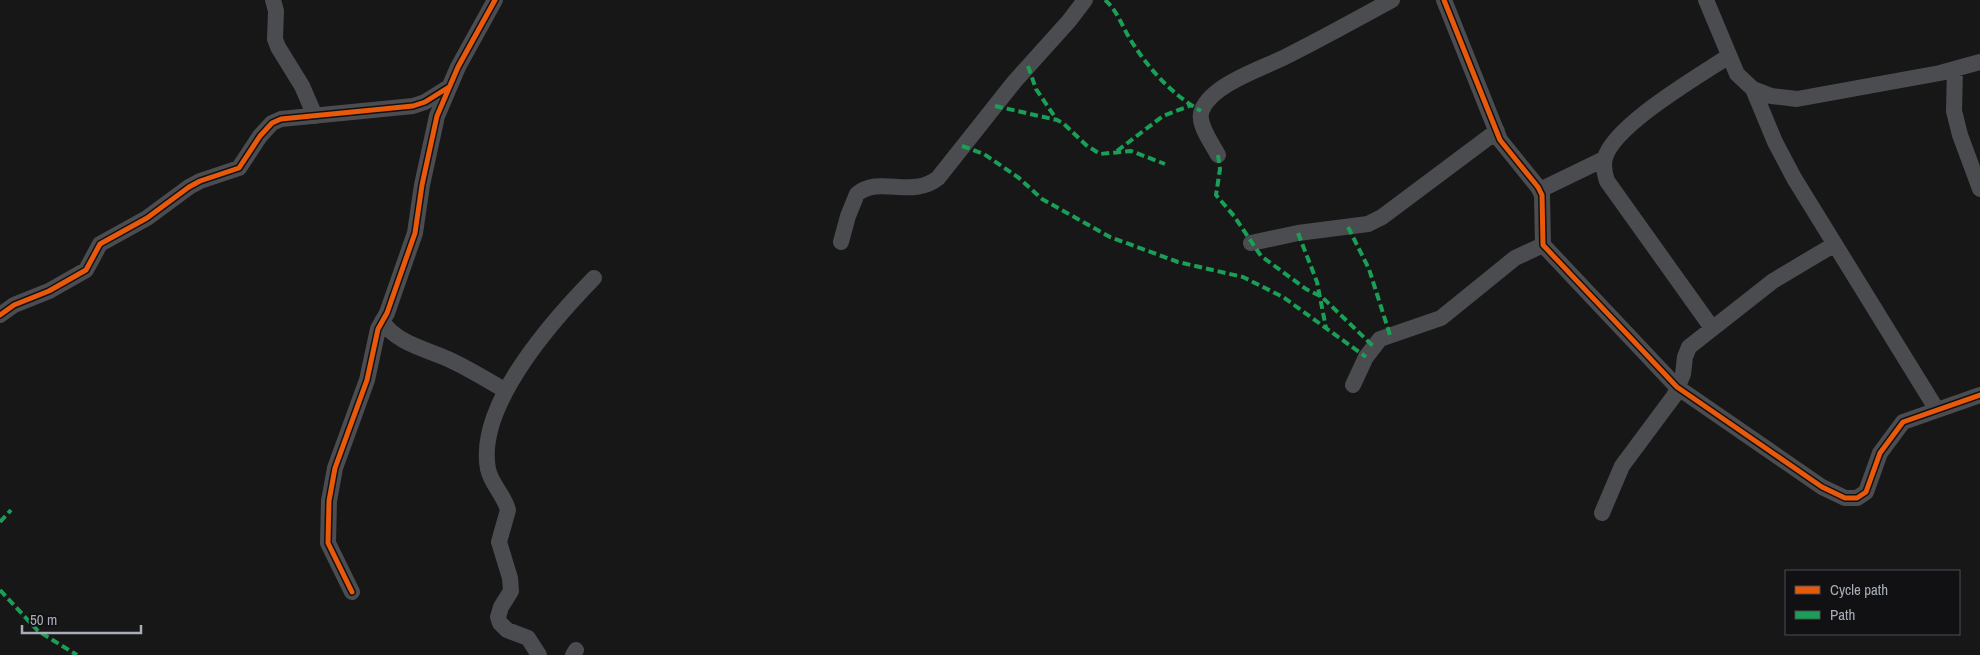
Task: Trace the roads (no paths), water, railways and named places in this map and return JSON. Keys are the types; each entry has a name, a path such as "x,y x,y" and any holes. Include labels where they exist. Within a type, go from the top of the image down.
{"street":[{"path":"273,0 276,11 275,39 302,86 315,116"},
{"path":"352,592 328,542 329,501 335,468 367,380 378,329 415,233 422,185 437,116 449,87 495,0"},
{"path":"841,242 848,216 857,194 871,187 922,187 938,178 1015,81 1069,21 1084,0"},
{"path":"1218,155 1200,116 1208,99 1237,80 1287,56 1392,0"},
{"path":"1444,0 1500,140 1540,190 1542,195 1543,245 1677,387 1796,470 1822,487 1845,498 1857,498 1866,492 1880,453 1903,422 1980,395"},
{"path":"1706,0 1736,74 1753,89 1781,97 1797,99 1955,69 1980,62"},
{"path":"1540,190 1604,159 1614,142 1633,123 1729,56"},
{"path":"1955,69 1954,111 1960,135 1980,189"},
{"path":"0,315 23,300 49,291 86,270 100,244 147,218 189,187 200,181 239,168 260,136 272,123 281,119 413,106 425,102 449,87"},
{"path":"1753,89 1794,178 1937,410"},
{"path":"1766,120 1781,97"},
{"path":"1251,244 1298,233 1368,224 1497,131"},
{"path":"1604,159 1607,181 1712,328"},
{"path":"1602,513 1622,466 1674,396 1683,374 1687,350 1712,328 1774,281 1835,244"},
{"path":"1353,386 1366,357 1380,339 1441,318 1515,258 1543,245"},
{"path":"539,655 528,638 503,628 498,617 501,607 511,591 510,578 499,542 508,510 488,471 488,446 496,416 506,391 519,367 558,317 594,278"},
{"path":"382,321 388,329 402,339 449,360 506,391"}]}
